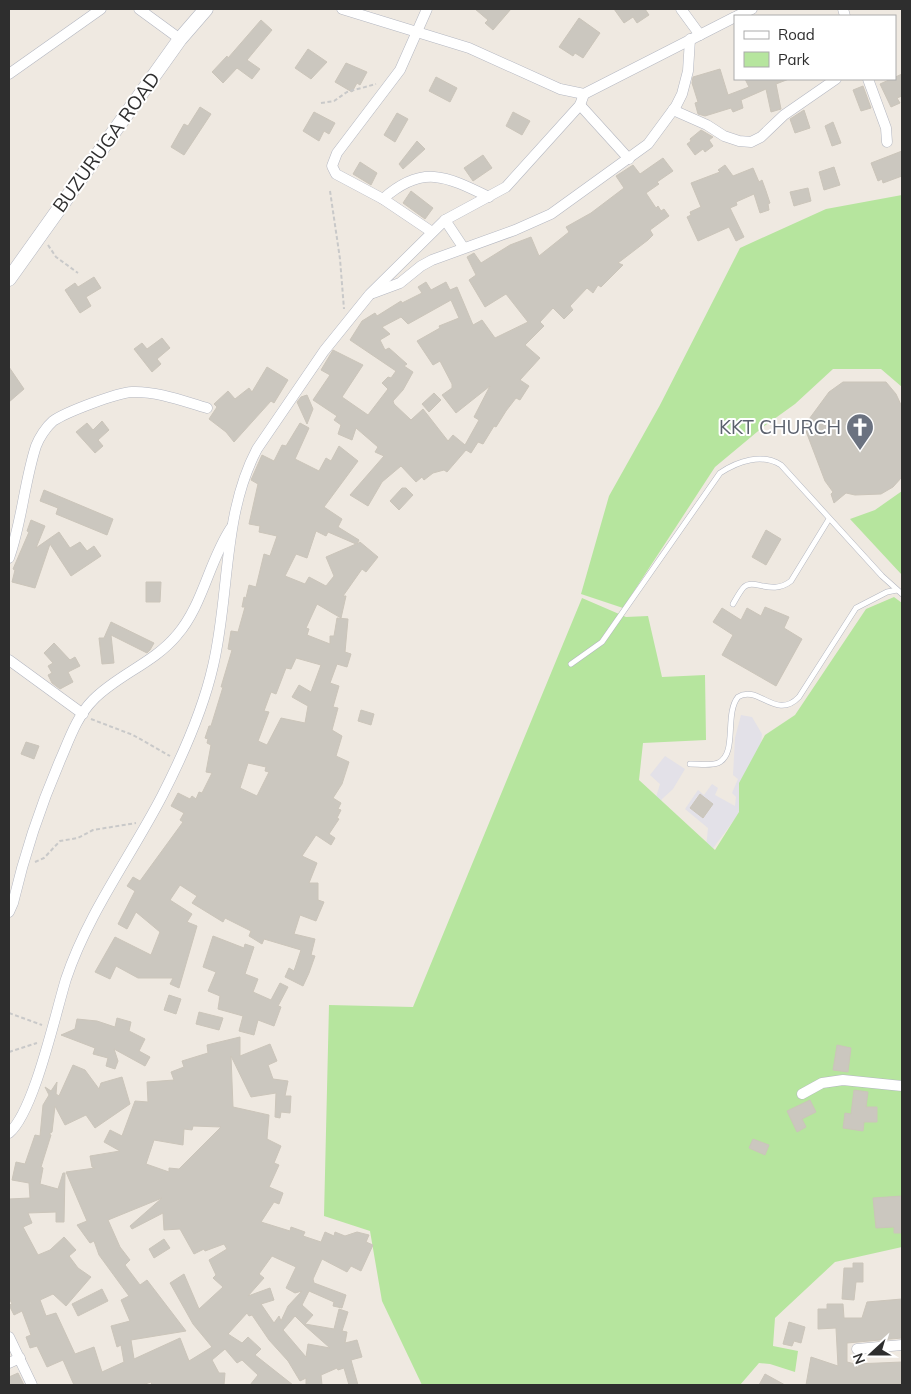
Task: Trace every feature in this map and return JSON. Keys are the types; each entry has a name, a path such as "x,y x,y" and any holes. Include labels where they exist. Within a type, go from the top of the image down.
{"main road":[{"name":"BUZURUGA ROAD","path":"9,279 180,39 206,9"}],"street":[{"path":"9,74 101,9"},
{"path":"140,9 180,39"},
{"path":"342,9 469,48 560,89 584,94 734,18"},
{"path":"428,9 400,70 337,153 332,166 336,174 383,200 432,232"},
{"path":"370,294 400,283 421,266 463,247 515,230 551,214 648,144 673,110 682,94 688,71 695,37 682,9"},
{"path":"740,15 752,9"},
{"path":"9,60 19,66"},
{"path":"673,110 707,125 724,136 739,141 751,142 762,137 784,115 835,80"},
{"path":"868,80 886,128 887,142"},
{"path":"9,1133 16,1127 34,1089 67,977 78,951 179,761 205,695 214,665 225,600 232,527 248,466 257,449 324,351 370,294 445,220 506,186 580,105 584,94"},
{"path":"580,105 629,159"},
{"path":"383,200 407,181 431,175 461,184 489,197"},
{"path":"445,220 463,247"},
{"path":"9,558 36,446 53,421 111,397 132,392 161,395 207,408"},
{"path":"9,912 32,830 73,731 82,715 100,693 159,652 177,635 195,606 217,552 232,527"},
{"path":"9,660 82,715"},
{"path":"802,1094 822,1083 843,1080 902,1086"},
{"path":"9,1336 32,1385"},
{"path":"857,1349 902,1345"},
{"path":"9,1364 20,1358"}],"lane":[{"path":"571,664 602,642 720,472 730,466 750,460 776,462 808,493 829,519 902,594"},
{"path":"733,604 745,586 750,584 772,588 783,587 791,581 829,519"},
{"path":"690,764 718,763 724,758 729,749 731,714 738,697 748,694 785,707 793,704 856,608 887,592 897,590"}],"path":[{"path":"321,103 334,101 362,87 393,81"},
{"path":"330,191 340,259 345,324"},
{"path":"40,233 56,257 78,273"},
{"path":"82,715 133,734 179,761"},
{"path":"22,870 44,858 60,841 78,838 93,830 116,825 146,823"},
{"path":"9,1012 44,1026 49,1035 9,1052"}],"shaded area":[{"path":"741,715 752,717 762,734 760,754 743,808 711,851 706,848 708,828 685,809 698,790 704,795 712,784 718,788 715,795 735,806 736,797 732,793 738,779 733,775 735,738"},
{"path":"665,756 685,769 673,789 662,799 659,809 653,807 660,784 650,775"}],"green space":[{"path":"902,195 902,387 881,369 833,369 795,404 763,427 715,467 623,608 581,594 609,496 660,405 740,248 826,209"},
{"path":"902,491 902,575 850,519 875,510"},
{"path":"894,597 902,603 902,1247 835,1262 775,1318 773,1346 798,1351 795,1372 770,1364 759,1363 740,1385 422,1385 382,1301 370,1231 324,1216 329,1005 413,1007 582,598 626,617 648,616 662,677 705,675 706,740 643,743 639,780 715,850 739,812 739,783 765,735 795,715 866,609"}],"building":[{"path":"475,9 511,9 493,30 485,23 488,20"},
{"path":"614,9 645,9 649,15 637,23 633,17 624,23"},
{"path":"579,18 600,33 583,58 575,53 573,56 559,47"},
{"path":"261,20 272,30 247,60 260,69 252,79 237,68 223,83 212,72 227,56 228,58"},
{"path":"308,49 327,62 311,79 295,68"},
{"path":"346,63 367,72 360,85 357,83 352,92 335,82"},
{"path":"720,69 728,95 749,87 746,80 786,80 776,84 781,109 771,112 766,89 741,100 743,108 733,112 731,108 705,116 698,114 695,103 698,102 692,83 693,77"},
{"path":"902,74 902,96 897,98 900,103 891,107 880,84 889,80 896,80 896,77"},
{"path":"436,77 457,88 450,102 429,91"},
{"path":"863,86 871,108 861,111 853,90"},
{"path":"200,107 211,114 184,155 171,147 184,124 188,126"},
{"path":"804,110 810,128 795,133 790,119"},
{"path":"314,112 335,123 329,134 324,131 319,141 303,131"},
{"path":"513,112 530,121 522,135 506,126"},
{"path":"397,113 408,119 395,142 384,135"},
{"path":"833,122 841,143 832,146 825,126"},
{"path":"701,130 713,137 709,140 713,146 705,152 703,149 695,155 687,144"},
{"path":"417,141 425,149 403,169 399,164"},
{"path":"902,151 902,176 883,183 882,179 878,181 871,163"},
{"path":"483,155 492,168 473,181 464,168"},
{"path":"663,158 673,171 657,182 659,184 646,193 656,208 658,206 661,211 664,209 669,216 650,230 653,235 648,240 618,263 623,265 601,287 598,285 593,293 587,288 570,306 573,310 564,319 553,308 540,322 544,326 525,345 540,358 520,380 529,386 520,400 516,398 496,427 494,426 483,444 478,442 471,453 466,450 447,472 444,470 433,473 424,480 422,477 416,482 401,466 382,482 368,506 350,495 384,456 375,452 378,447 356,428 352,440 338,434 341,425 334,420 337,416 313,400 330,375 321,370 333,350 363,365 342,397 368,415 388,389 382,383 388,377 391,378 396,371 350,340 362,321 375,313 377,316 401,301 402,303 422,293 418,287 426,282 431,290 446,282 450,290 457,287 473,325 482,320 495,338 528,322 506,294 485,307 469,280 476,275 467,257 474,253 481,263 510,245 531,237 539,256 569,232 566,227 591,213 624,188 616,176 633,165 640,174","holes":["451,300 459,318 439,326 440,328 417,341 433,365 440,361 452,384 452,388 442,395 456,413 490,386 474,417 479,420 465,445 453,435 448,441 423,409 411,420 394,404 393,401 403,390 413,372 404,366 407,364 389,348 385,350 380,340 390,334 382,327 401,317 408,324"]},
{"path":"360,162 377,173 371,185 353,174"},
{"path":"725,165 733,176 753,168 759,182 762,180 770,203 768,204 769,210 760,213 754,194 736,202 737,205 730,208 744,237 736,241 729,227 698,241 687,217 691,215 690,212 701,207 691,183 720,172 718,170"},
{"path":"834,167 840,185 824,190 819,172"},
{"path":"808,188 811,201 794,206 790,192"},
{"path":"411,191 433,208 425,219 403,203"},
{"path":"94,277 101,288 86,297 91,306 80,313 65,290 75,283 78,287"},
{"path":"162,338 170,348 157,359 161,364 152,372 134,349 142,343 147,349"},
{"path":"9,367 24,389 9,402"},
{"path":"267,367 288,380 274,403 271,401 234,442 226,432 209,419 217,407 214,404 228,391 235,399 249,388 252,392"},
{"path":"843,382 886,382 896,394 902,407 902,477 893,487 881,494 855,495 846,493 834,503 831,494 833,492 825,481 804,426 829,392"},
{"path":"434,393 441,400 429,412 422,404"},
{"path":"307,395 313,409 307,424 297,402 301,397"},
{"path":"102,421 109,430 98,440 103,446 95,453 76,432 87,423 93,430"},
{"path":"300,423 309,428 295,459 319,471 326,458 331,461 339,446 358,461 324,507 342,519 338,527 359,540 357,544 360,542 378,557 366,572 362,569 343,596 346,596 341,618 317,604 306,628 309,629 307,635 330,644 330,636 334,636 337,618 348,619 345,652 351,654 347,667 337,664 330,683 339,686 333,707 338,708 332,730 342,736 336,756 349,762 342,784 333,798 341,803 338,809 341,810 337,818 339,819 329,834 335,838 331,845 316,835 302,856 317,863 309,883 318,883 318,900 324,902 316,921 300,915 294,934 315,939 311,955 315,956 303,986 285,977 289,968 294,971 301,950 264,939 262,944 249,936 251,931 225,918 223,922 192,903 197,896 180,885 170,900 192,914 187,922 197,926 179,988 170,984 173,978 138,978 116,966 110,979 95,972 115,937 151,955 160,932 136,912 127,929 118,924 135,891 127,886 133,877 140,881 183,822 180,820 184,813 171,806 178,793 190,799 192,796 196,799 199,792 202,793 212,773 206,772 211,745 207,743 208,739 205,738 209,726 211,726 223,687 221,687 232,650 228,649 231,631 238,632 245,607 242,607 244,597 246,598 249,585 256,587 264,554 270,556 277,536 259,532 260,526 249,524 258,484 251,480 262,455 274,461 282,445 286,446","holes":["316,531 326,536 328,532 356,544 326,557 334,576 326,586 309,577 305,584 285,576 296,554 307,558","296,658 321,665 311,692 299,685 292,697 308,706 305,723 281,718 267,745 258,741 269,712 264,711 271,692 276,694 286,668 291,669","248,763 266,767 265,771 269,772 257,796 240,788"]},
{"path":"402,488 406,488 413,495 399,510 390,501"},
{"path":"44,490 113,519 107,535 56,514 58,508 40,501"},
{"path":"31,520 45,526 36,548 59,532 70,548 80,542 87,551 94,546 101,556 71,576 50,544 35,588 12,582 15,570 13,569 29,532 27,531"},
{"path":"766,530 781,539 766,565 752,557"},
{"path":"146,582 161,582 160,602 146,602"},
{"path":"765,607 789,617 784,628 802,639 776,686 722,655 733,635 713,622 722,608 741,620 747,608 761,616"},
{"path":"111,622 154,643 150,650 147,653 111,635 114,663 102,664 99,638 104,638"},
{"path":"54,643 70,660 75,657 80,666 68,672 73,682 60,689 52,683 48,675 52,673 48,666 53,663 44,653"},
{"path":"361,710 374,714 371,725 358,721"},
{"path":"26,742 39,746 34,759 21,754"},
{"path":"700,794 713,804 703,818 690,808"},
{"path":"213,936 244,948 245,944 254,947 245,974 258,979 253,992 271,1000 280,983 288,987 278,1006 281,1007 274,1026 258,1020 254,1035 239,1031 243,1016 218,1009 220,996 208,991 216,972 203,967"},
{"path":"169,995 181,999 176,1014 164,1010"},
{"path":"199,1012 223,1018 219,1030 196,1024"},
{"path":"117,1018 131,1022 129,1031 145,1039 139,1051 150,1057 145,1066 114,1049 118,1061 115,1069 106,1066 108,1058 93,1054 95,1048 61,1035 75,1029 77,1019 97,1021 115,1027"},
{"path":"240,1037 240,1056 270,1044 277,1061 268,1065 273,1079 288,1081 285,1096 291,1096 290,1113 281,1112 280,1118 275,1117 276,1093 251,1097 231,1056 233,1107 269,1115 267,1139 281,1146 274,1163 279,1165 269,1187 283,1193 279,1204 274,1202 261,1222 290,1231 291,1227 305,1232 303,1236 321,1242 325,1232 334,1236 335,1232 345,1236 357,1232 369,1235 366,1242 373,1245 361,1271 351,1266 347,1272 322,1259 313,1279 314,1283 346,1295 342,1308 333,1306 334,1302 309,1291 302,1305 313,1315 305,1324 334,1329 339,1309 348,1312 342,1331 347,1332 345,1343 357,1340 362,1357 351,1360 358,1385 349,1385 344,1368 338,1370 337,1368 321,1375 322,1385 306,1385 306,1378 300,1381 288,1361 269,1340 252,1315 249,1316 247,1313 228,1334 242,1343 248,1337 261,1349 255,1355 293,1385 250,1385 258,1375 242,1360 237,1363 225,1349 212,1360 219,1373 225,1373 224,1385 152,1385 151,1382 142,1385 74,1385 63,1360 47,1367 37,1346 30,1348 26,1337 31,1335 22,1311 14,1315 9,1305 12,1304 9,1298 9,1199 30,1198 29,1183 12,1180 16,1162 25,1164 35,1135 40,1136 43,1105 49,1095 45,1087 51,1091 57,1082 56,1094 59,1096 73,1065 85,1070 99,1089 101,1083 122,1077 130,1104 95,1128 86,1115 65,1125 55,1106 52,1132 49,1134 51,1135 41,1167 43,1168 40,1184 58,1189 63,1173 65,1173 64,1222 56,1222 56,1212 28,1213 32,1223 23,1227 38,1255 50,1250 64,1237 76,1250 69,1256 78,1268 91,1277 66,1306 53,1294 40,1300 46,1316 56,1313 75,1354 94,1347 102,1372 124,1362 121,1345 117,1347 111,1326 130,1321 121,1300 129,1296 99,1255 94,1241 90,1243 77,1225 87,1221 66,1172 95,1168 92,1167 90,1156 120,1151 104,1142 110,1130 122,1136 135,1101 148,1102 147,1082 174,1080 171,1072 184,1067 182,1061 208,1053 207,1045","holes":["193,1126 221,1127 179,1169 169,1168 169,1172 146,1164 154,1140 183,1145 184,1129 192,1130","162,1198 130,1226 132,1229 163,1213 164,1230 180,1229 194,1254 204,1249 205,1251 224,1244 227,1249 209,1260 216,1275 213,1278 223,1287 199,1309 184,1274 170,1283 193,1324 212,1347 189,1361 180,1338 134,1359 131,1340 186,1331 147,1280 140,1285 125,1265 130,1260 120,1247 108,1220","272,1256 296,1267 286,1288 295,1293 302,1291 288,1306 281,1321 279,1316 274,1323 261,1304 274,1300 270,1288 248,1296 264,1278 259,1274","295,1316 330,1348 308,1344 306,1357 283,1330"]},
{"path":"837,1045 851,1048 848,1072 833,1070"},
{"path":"854,1090 868,1092 866,1107 877,1107 877,1122 864,1122 863,1131 843,1128 845,1113 851,1114"},
{"path":"810,1100 816,1112 802,1119 806,1127 797,1132 787,1111"},
{"path":"753,1139 769,1145 765,1155 749,1148"},
{"path":"902,1196 902,1233 894,1233 894,1227 876,1228 873,1198"},
{"path":"164,1239 170,1248 154,1258 149,1249"},
{"path":"853,1263 863,1263 863,1282 856,1282 854,1300 842,1299 844,1268 853,1268"},
{"path":"102,1289 108,1301 78,1316 72,1304"},
{"path":"902,1299 902,1338 847,1343 847,1362 855,1364 902,1362 902,1384 806,1385 811,1357 838,1366 836,1328 818,1329 818,1309 827,1309 827,1304 843,1304 844,1318 862,1318 867,1302"},
{"path":"789,1322 805,1327 801,1343 794,1341 792,1346 783,1344"},
{"path":"18,1373 24,1385 9,1385 9,1377"},
{"path":"765,1374 785,1385 759,1385"}],"place":[{"name":"KKT CHURCH","path":"860,451"}]}
